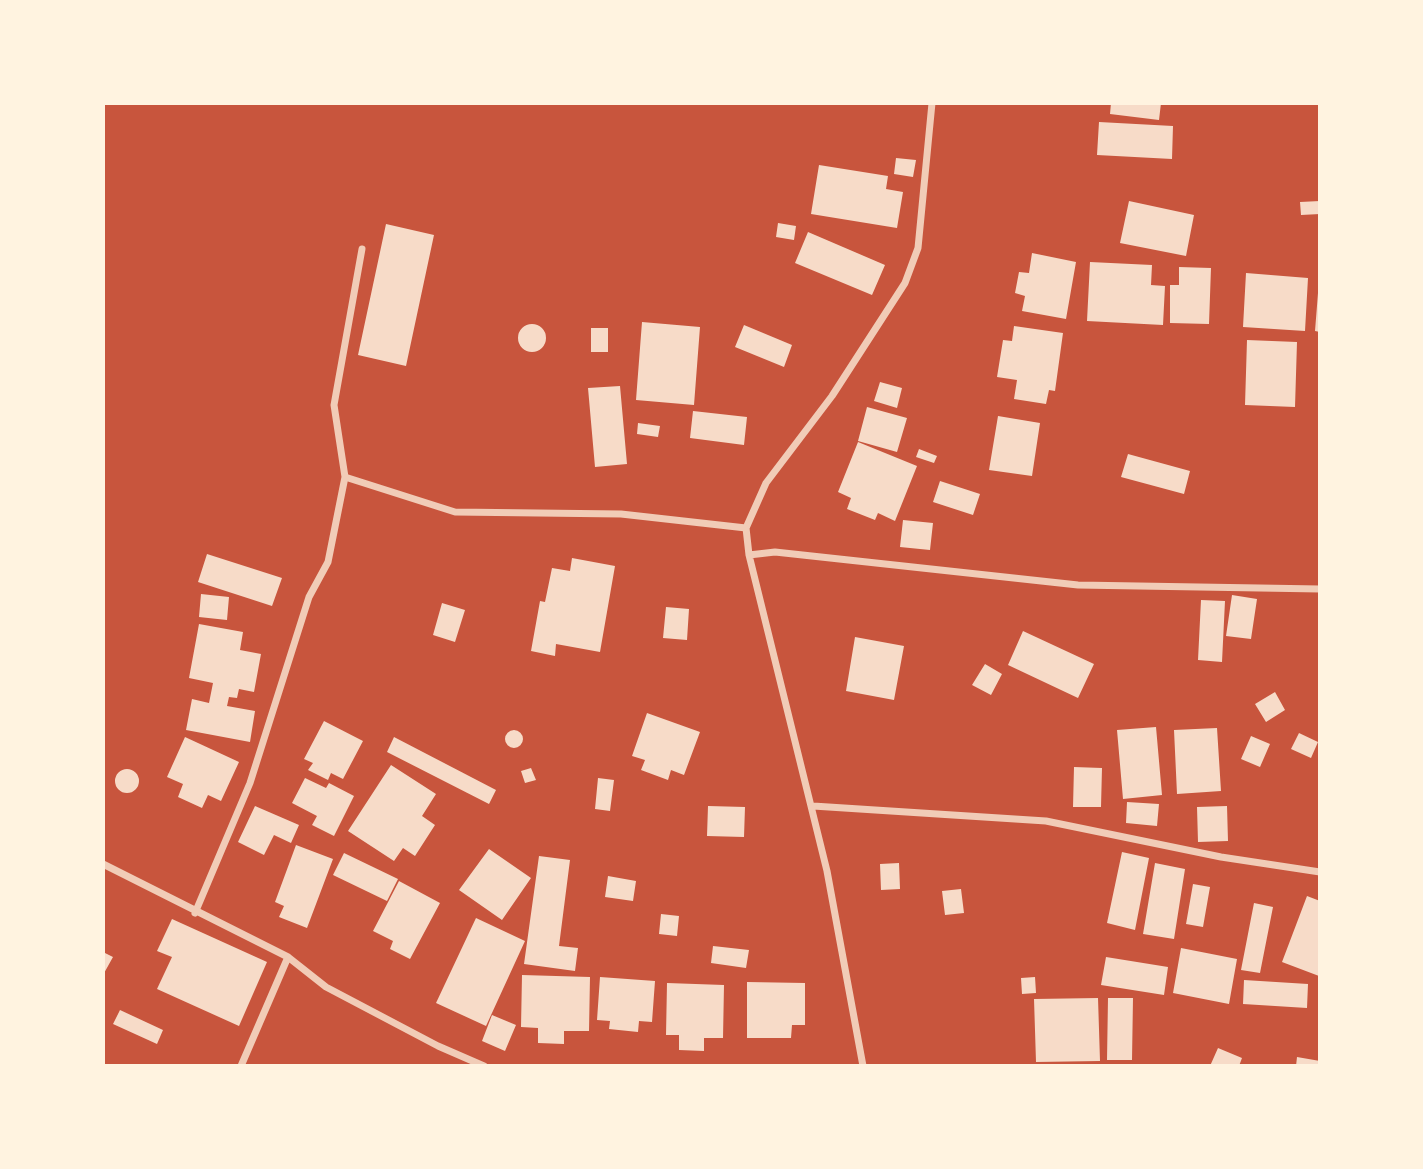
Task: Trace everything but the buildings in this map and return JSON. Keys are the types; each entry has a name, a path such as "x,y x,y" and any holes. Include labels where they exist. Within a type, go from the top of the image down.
{"street":[{"path":"863,1066 813,806 749,555 746,528 766,483 832,396 905,283 918,248 932,103"},
{"path":"195,913 250,783 309,597 328,562 345,477 334,405 362,249"},
{"path":"345,477 455,512 621,514 746,528"},
{"path":"749,555 775,552 1077,585 1320,589"},
{"path":"813,806 1046,821 1221,857 1320,872"},
{"path":"103,864 195,913 288,957 326,987 438,1046 484,1066"},
{"path":"241,1066 288,957"}]}
